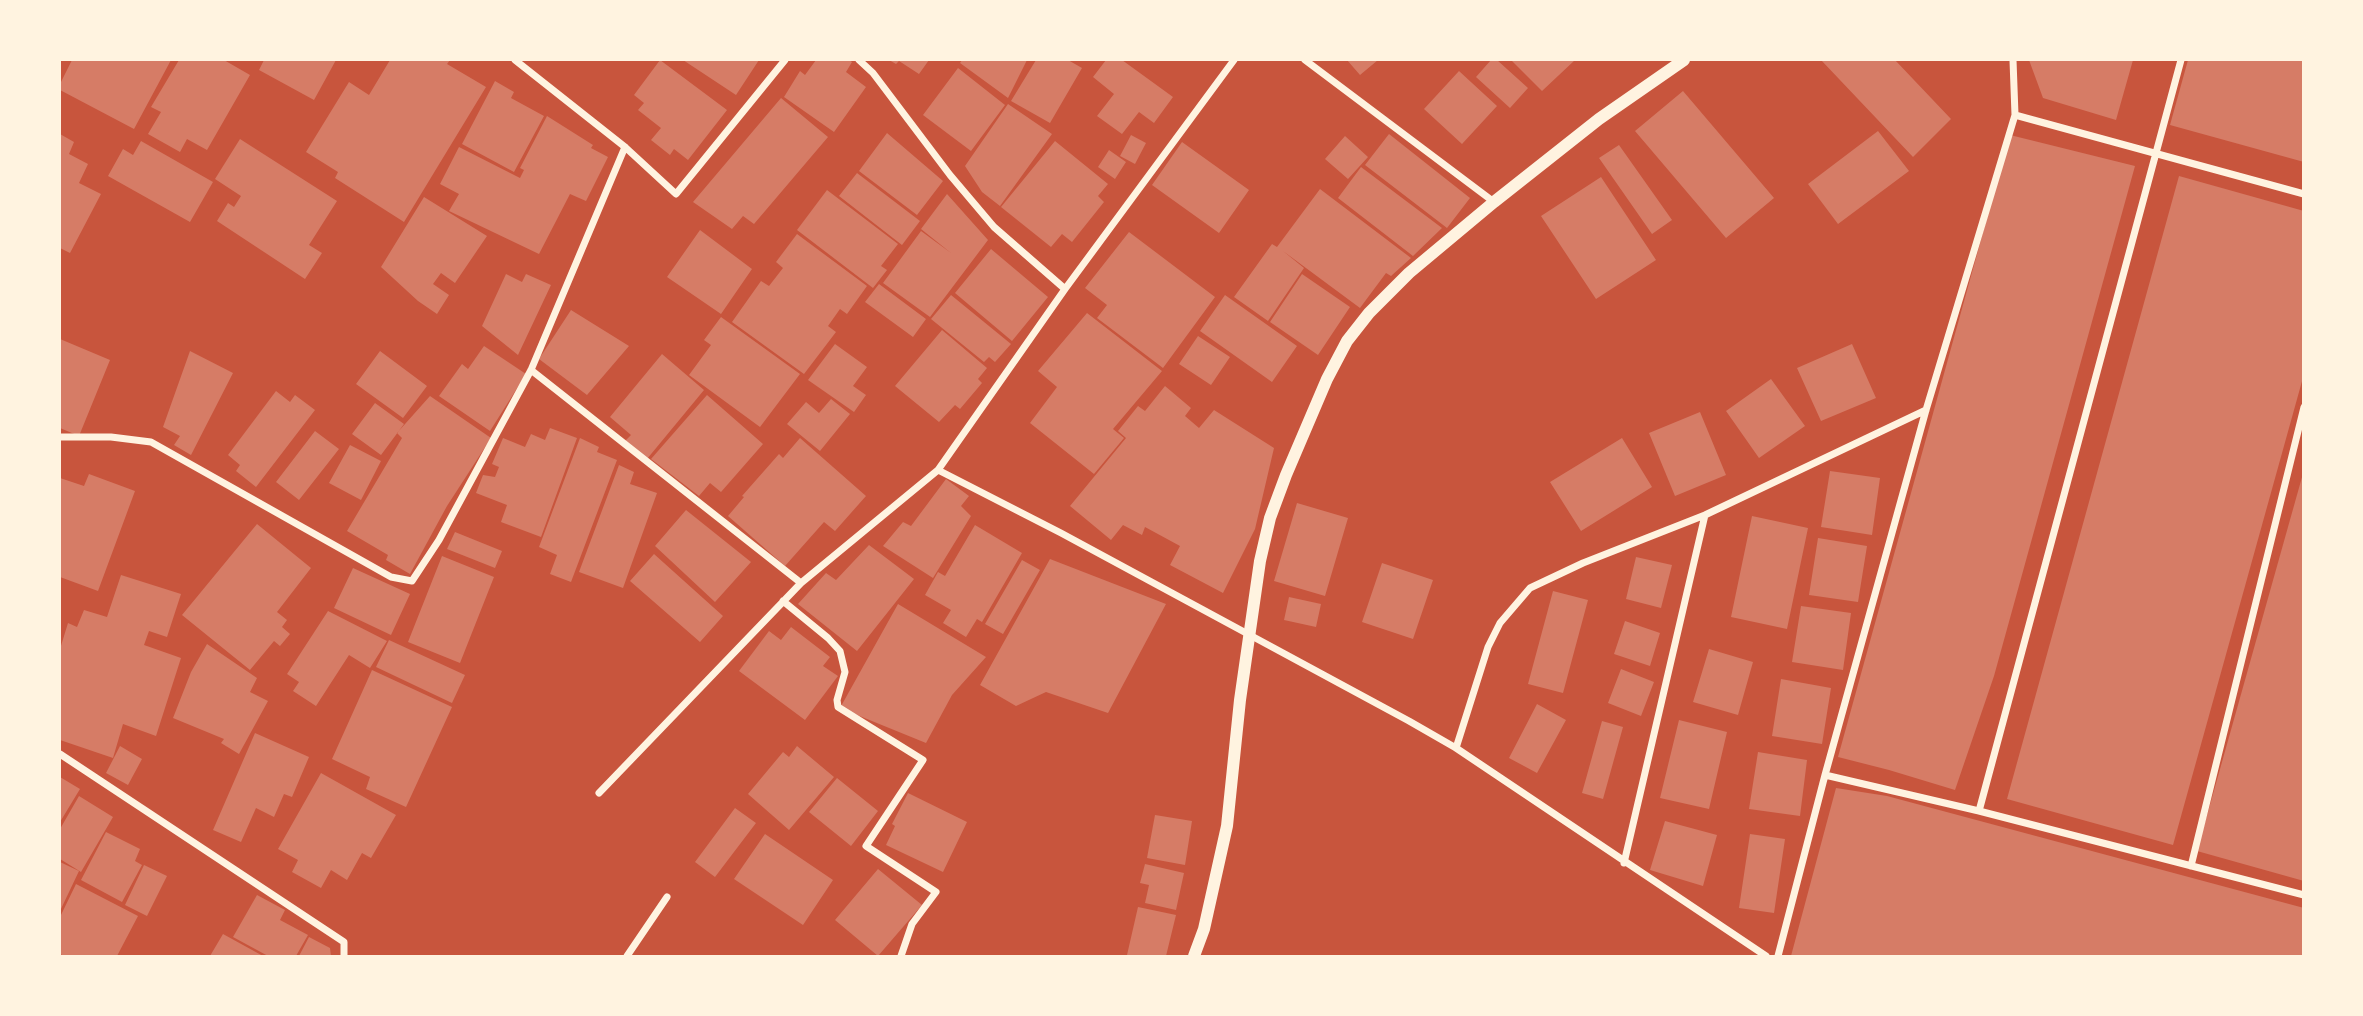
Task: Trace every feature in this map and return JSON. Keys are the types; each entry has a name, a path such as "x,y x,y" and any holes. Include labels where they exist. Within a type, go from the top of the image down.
{"street":[{"path":"514,60 625,147 676,194 785,60"},
{"path":"859,60 873,73 993,227 1065,289"},
{"path":"599,793 801,583 938,470 1065,289 1234,60"},
{"path":"1305,60 1494,202"},
{"path":"1194,957 1204,929 1227,826 1240,700 1260,561 1270,518 1302,436 1347,341 1369,313 1409,273 1494,202 1599,119 1684,60"},
{"path":"1778,957 1825,775 1926,410 2015,116 2013,60"},
{"path":"1979,811 2181,60"},
{"path":"2015,116 2304,194"},
{"path":"60,437 111,437 151,442 391,577 412,581 439,540 531,370 625,147"},
{"path":"531,370 801,583"},
{"path":"2191,866 2304,407"},
{"path":"1456,748 1488,647 1500,623 1530,588 1583,563 1705,515 1926,410"},
{"path":"938,470 1250,635 1456,748 1766,957"},
{"path":"1624,863 1705,515"},
{"path":"783,601 840,651 845,672 837,700 838,707 923,760 866,846 936,892 912,924 901,957"},
{"path":"60,754 344,942 344,957"},
{"path":"1825,775 1979,811 2304,895"},
{"path":"627,957 667,897"}],"building":[{"path":"72,60 171,60 134,129 60,90 60,84"},
{"path":"179,60 224,60 250,75 207,150 187,139 180,152 148,134 161,112 151,107"},
{"path":"264,60 336,60 314,100 259,70"},
{"path":"390,60 450,60 447,64 486,87 404,222 335,178 338,172 306,152 349,82 369,95"},
{"path":"660,60 727,110 688,160 674,149 670,155 651,140 661,128 638,110 644,103 634,95"},
{"path":"683,60 759,60 736,95"},
{"path":"816,60 849,60 852,62 846,72 866,87 834,132 784,97 800,71 805,75"},
{"path":"889,60 929,60 919,74 899,61 896,64"},
{"path":"962,60 1027,60 1008,98 960,63"},
{"path":"1036,60 1068,60 1082,68 1050,123 1011,101"},
{"path":"1106,60 1122,60 1173,97 1154,123 1139,112 1122,134 1097,116 1114,94 1093,77"},
{"path":"1347,60 1378,60 1360,75"},
{"path":"1491,60 1497,60 1528,88 1510,108 1476,77"},
{"path":"1511,60 1575,60 1542,91"},
{"path":"1821,60 1895,60 1951,119 1913,157"},
{"path":"2029,60 2133,60 2116,120 2043,98"},
{"path":"2188,60 2304,60 2304,162 2170,125"},
{"path":"958,68 1005,105 971,151 923,115"},
{"path":"1459,71 1497,106 1462,144 1424,109"},
{"path":"495,81 514,92 511,98 544,116 514,172 462,144"},
{"path":"1683,91 1774,198 1726,238 1635,131"},
{"path":"781,98 828,137 754,224 743,216 732,229 693,202"},
{"path":"1008,104 1052,134 1000,206 982,192 965,166"},
{"path":"547,116 608,157 586,201 570,194 539,254 449,211 459,194 440,184 459,147 520,178 524,170 520,168"},
{"path":"1878,131 1909,171 1838,224 1808,184"},
{"path":"887,133 943,181 917,215 859,171"},
{"path":"60,134 74,142 69,154 88,164 79,183 101,194 70,253 60,248"},
{"path":"1389,134 1470,198 1447,228 1365,165"},
{"path":"1131,135 1146,143 1135,164 1120,156"},
{"path":"2010,135 2135,166 1994,676 1955,790 1838,757"},
{"path":"1345,136 1368,157 1348,179 1325,159"},
{"path":"240,139 337,201 309,245 322,253 305,279 217,221 228,203 234,207 241,196 215,179"},
{"path":"141,141 213,182 190,222 108,176 123,149 133,155"},
{"path":"1055,141 1108,184 1098,196 1104,202 1072,242 1062,234 1051,247 1001,207"},
{"path":"1182,142 1249,190 1219,233 1152,185"},
{"path":"1619,145 1672,220 1652,234 1599,158"},
{"path":"1109,150 1126,162 1115,179 1098,167"},
{"path":"1361,167 1442,228 1413,256 1338,198"},
{"path":"857,173 920,221 902,245 839,196"},
{"path":"2179,176 2304,211 2304,374 2173,845 2007,799"},
{"path":"1601,177 1656,260 1596,299 1541,216"},
{"path":"1320,189 1411,258 1391,276 1386,273 1360,308 1283,251 1304,268 1268,321 1234,297 1272,244 1277,247"},
{"path":"827,190 898,244 881,266 887,270 873,288 797,230"},
{"path":"947,194 988,240 930,317 883,283 921,231 951,253 921,229"},
{"path":"424,197 487,236 455,283 441,273 433,284 449,295 437,314 418,301 381,267"},
{"path":"700,230 752,269 721,314 667,277"},
{"path":"1129,232 1215,297 1163,368 1097,318 1107,305 1085,288"},
{"path":"797,234 867,286 847,314 840,309 828,326 836,332 804,374 732,322 761,281 769,286 783,268 776,262"},
{"path":"991,249 1048,297 1012,341 955,293"},
{"path":"506,274 522,282 526,274 551,285 518,355 482,326"},
{"path":"1302,274 1350,307 1318,355 1270,322"},
{"path":"879,284 926,319 913,337 865,302"},
{"path":"951,295 1011,344 995,362 989,357 984,362 931,319"},
{"path":"1225,295 1297,346 1272,382 1200,331"},
{"path":"571,310 629,346 587,395 539,359"},
{"path":"1087,313 1162,371 1113,429 1124,438 1094,474 1030,423 1057,387 1038,371"},
{"path":"721,317 800,374 760,427 689,375 711,345 704,340"},
{"path":"942,330 987,368 978,379 982,383 960,409 955,405 939,422 895,386"},
{"path":"1198,336 1230,357 1211,385 1179,364"},
{"path":"60,339 110,360 79,436 60,428"},
{"path":"835,344 867,367 853,386 866,395 854,412 808,380"},
{"path":"1852,344 1876,398 1821,421 1797,368"},
{"path":"484,346 526,374 490,431 439,396 462,364 468,369"},
{"path":"190,351 233,373 191,455 174,445 180,436 163,427"},
{"path":"380,351 427,386 403,418 356,384"},
{"path":"662,354 704,390 647,459 624,442 631,435 610,417"},
{"path":"1771,379 1805,426 1759,458 1726,411"},
{"path":"1165,386 1191,408 1185,416 1199,428 1214,410 1274,448 1255,529 1223,593 1170,565 1180,546 1145,527 1142,535 1123,525 1111,540 1070,506 1126,438 1118,431 1138,406 1145,411"},
{"path":"276,391 290,402 295,395 315,410 256,487 236,471 240,465 228,455"},
{"path":"707,395 763,444 721,492 710,483 699,496 651,459"},
{"path":"430,396 491,438 447,506 410,574 386,560 388,555 347,531 402,438 397,433"},
{"path":"831,399 850,414 820,451 787,424 806,402 819,413"},
{"path":"375,403 404,424 381,455 352,434"},
{"path":"1700,412 1726,475 1675,496 1649,433"},
{"path":"550,428 577,438 541,537 501,522 507,505 476,493 483,475 495,477 499,467 492,464 503,438 525,447 531,434 545,440"},
{"path":"315,431 339,449 299,500 276,482"},
{"path":"580,438 599,447 597,452 617,460 571,582 550,574 557,555 539,547"},
{"path":"800,438 866,496 835,531 824,522 785,566 728,516 779,454 783,458"},
{"path":"1622,438 1652,487 1581,531 1550,482"},
{"path":"350,445 381,461 361,500 329,483"},
{"path":"619,465 634,472 630,484 657,493 623,588 579,572"},
{"path":"2304,470 2304,881 2197,851"},
{"path":"1830,471 1880,478 1872,535 1821,527"},
{"path":"89,474 135,491 98,591 60,577 60,478 84,486"},
{"path":"946,479 969,496 961,506 971,516 933,578 883,546 903,522 911,526"},
{"path":"1297,503 1348,518 1325,596 1274,581"},
{"path":"686,510 751,562 715,602 655,546"},
{"path":"1752,516 1808,528 1787,629 1731,617"},
{"path":"257,524 311,568 277,612 287,620 282,627 290,634 280,646 274,641 250,670 182,615"},
{"path":"975,525 1022,553 982,622 977,619 966,637 943,623 951,610 925,595 938,572 945,576"},
{"path":"455,532 502,551 495,568 447,549"},
{"path":"1818,538 1867,546 1858,602 1809,595"},
{"path":"869,545 914,579 857,651 798,604 826,573 836,580"},
{"path":"654,554 723,616 700,642 630,581"},
{"path":"442,556 494,577 460,663 408,642"},
{"path":"1636,557 1672,565 1661,608 1626,599"},
{"path":"1050,559 1166,604 1108,713 1046,692 1016,706 980,685"},
{"path":"1022,560 1040,570 1003,634 985,624"},
{"path":"1382,563 1433,580 1413,639 1362,622"},
{"path":"353,568 410,594 391,635 334,608"},
{"path":"121,575 181,594 167,637 149,631 144,645 181,658 156,736 123,724 113,758 60,740 60,649 68,623 77,627 84,610 107,617"},
{"path":"1553,591 1588,600 1563,693 1528,684"},
{"path":"1289,597 1321,604 1316,627 1284,620"},
{"path":"898,604 986,657 952,695 926,743 840,708"},
{"path":"1801,606 1851,613 1843,670 1792,662"},
{"path":"328,611 387,641 370,668 349,655 316,706 293,691 299,682 287,674"},
{"path":"1625,621 1660,633 1650,666 1614,654"},
{"path":"791,627 830,657 823,666 838,676 805,720 739,671 769,631 781,640"},
{"path":"389,640 465,675 452,703 376,667"},
{"path":"207,644 257,678 250,692 268,701 239,754 221,743 224,739 173,718 191,672"},
{"path":"1709,649 1753,662 1738,715 1693,702"},
{"path":"1621,669 1654,682 1641,716 1608,703"},
{"path":"372,670 452,707 406,807 366,789 370,777 332,759"},
{"path":"1781,679 1831,688 1822,744 1772,736"},
{"path":"1537,704 1566,720 1537,773 1509,758"},
{"path":"1679,720 1727,732 1709,809 1660,798"},
{"path":"1602,721 1623,727 1603,799 1582,793"},
{"path":"255,733 309,757 292,797 284,794 274,817 256,808 241,842 213,830"},
{"path":"120,746 142,759 128,785 106,773"},
{"path":"797,746 834,777 789,830 748,794 783,752 789,757"},
{"path":"1758,752 1807,760 1800,816 1749,809"},
{"path":"321,773 396,815 371,858 362,853 347,880 331,870 321,888 292,872 298,860 278,849"},
{"path":"60,777 80,789 60,822"},
{"path":"837,778 878,811 851,846 809,812"},
{"path":"1836,788 1887,796 2304,908 2304,956 1791,956"},
{"path":"908,793 967,822 943,872 886,845 895,826 892,824"},
{"path":"79,796 113,817 81,872 60,859 60,829"},
{"path":"735,808 756,823 715,877 695,862"},
{"path":"1155,815 1192,821 1185,865 1147,858"},
{"path":"1665,821 1717,835 1703,886 1650,870"},
{"path":"106,832 140,849 135,861 142,865 122,902 81,880"},
{"path":"765,834 833,880 803,925 734,879"},
{"path":"1750,834 1785,839 1774,913 1739,908"},
{"path":"60,862 79,871 60,911"},
{"path":"1145,864 1184,873 1176,910 1145,903 1149,885 1140,883"},
{"path":"144,865 167,876 147,916 125,905"},
{"path":"878,869 922,905 878,956 835,920"},
{"path":"76,884 138,916 117,956 60,954 60,917"},
{"path":"257,895 285,910 280,920 308,935 296,956 268,956 233,937"},
{"path":"1138,907 1176,915 1166,956 1127,955"},
{"path":"223,934 263,956 210,956"},
{"path":"309,937 330,948 331,956 299,956"}]}
